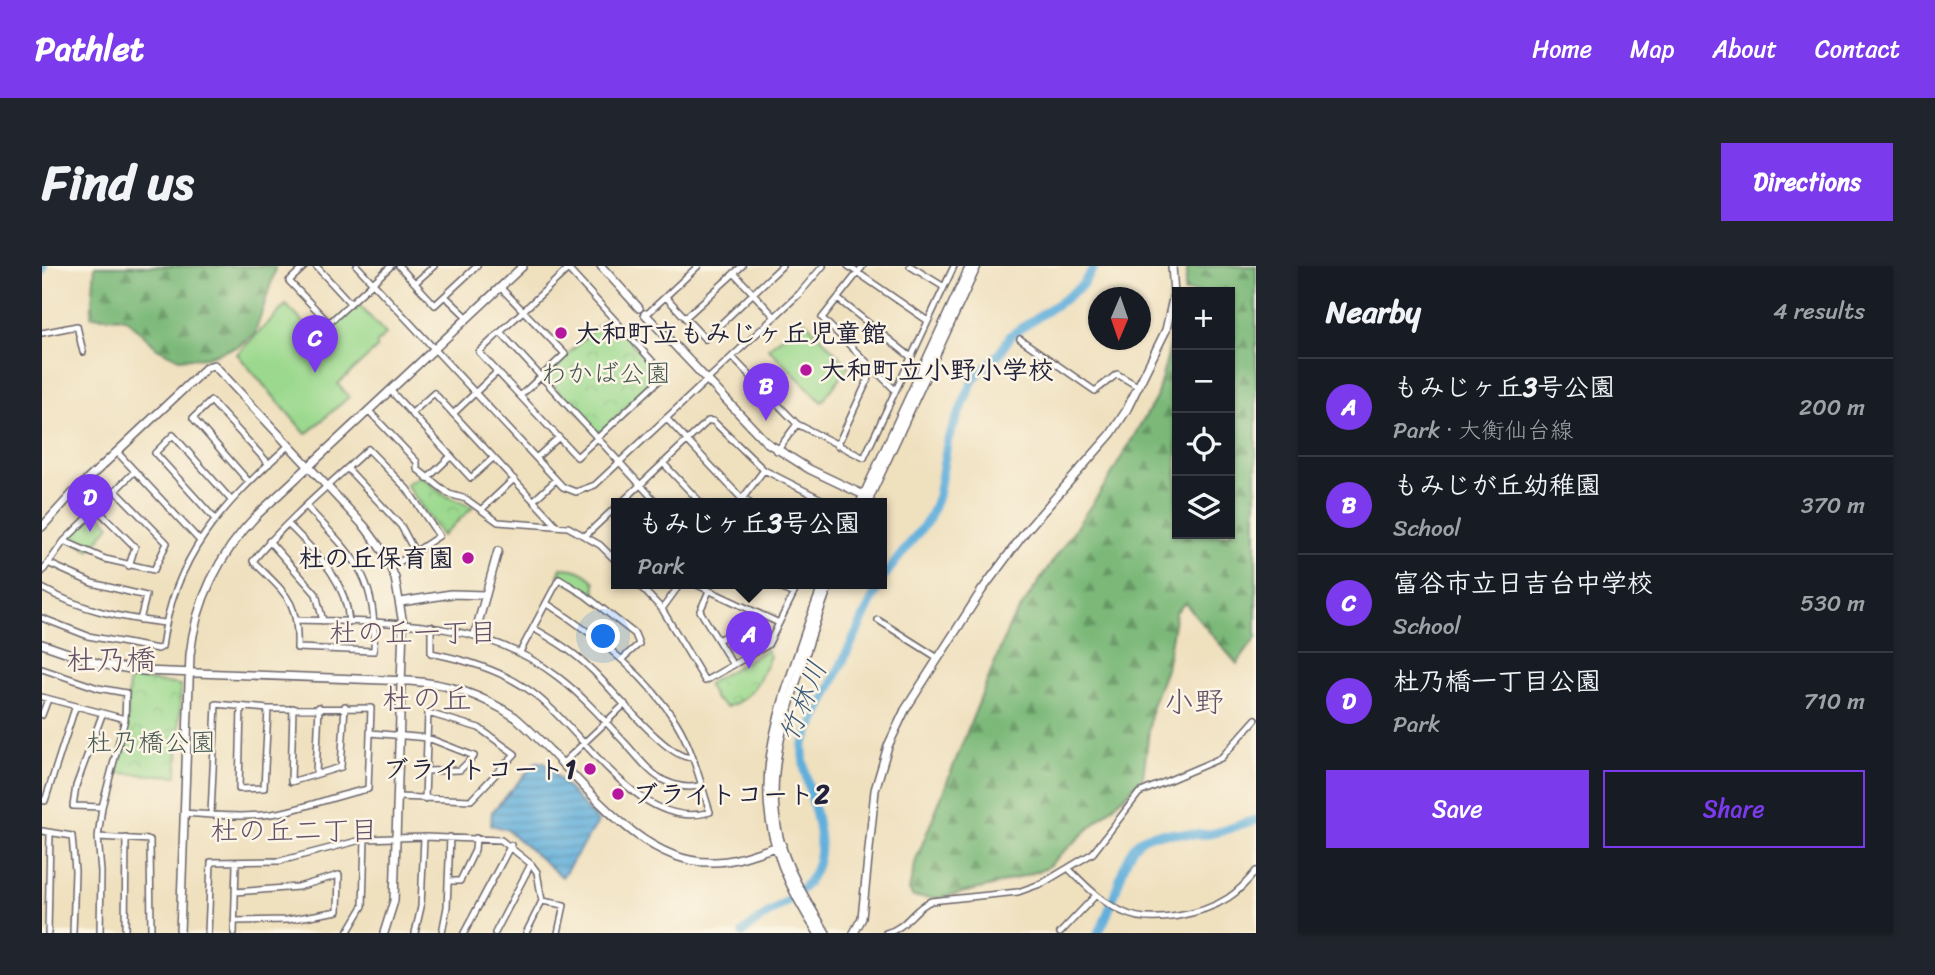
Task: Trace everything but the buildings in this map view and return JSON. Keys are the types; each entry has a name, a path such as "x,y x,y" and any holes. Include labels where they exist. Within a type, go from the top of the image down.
{"street":[{"path":"305,266 289,281 329,323 391,266"},
{"path":"316,266 350,303"},
{"path":"357,266 556,480 568,491 583,492 596,485 775,317 823,266"},
{"path":"399,266 435,304 477,266"},
{"path":"415,283 434,266"},
{"path":"180,933 189,674 194,625 214,570 243,529 523,266"},
{"path":"601,266 754,432 777,451 867,498"},
{"path":"644,313 666,297 698,266"},
{"path":"685,318 742,266"},
{"path":"666,297 705,339 782,266"},
{"path":"848,266 928,321"},
{"path":"863,266 822,318 895,390"},
{"path":"910,266 944,287"},
{"path":"732,357 797,424 864,458 954,266"},
{"path":"867,498 970,266"},
{"path":"867,498 977,266"},
{"path":"855,933 862,919 870,817 881,765 905,710 982,590 1026,531 1111,434 1139,387 1166,330 1172,310 1172,266"},
{"path":"566,268 665,375 577,457 479,352 524,311 566,268"},
{"path":"734,273 775,317"},
{"path":"500,287 565,354 520,396"},
{"path":"445,296 468,318"},
{"path":"838,299 911,357"},
{"path":"42,333 77,326 83,352"},
{"path":"500,333 653,498"},
{"path":"1020,339 1095,391 1117,374 1139,387"},
{"path":"42,527 117,452 211,365 216,366 366,527 391,567 401,602 403,624 394,901 384,933"},
{"path":"837,446 873,369"},
{"path":"453,414 497,372"},
{"path":"390,390 471,478 493,458"},
{"path":"412,413 433,393 557,526"},
{"path":"249,482 193,418 211,401 268,464"},
{"path":"368,410 416,462 417,469 426,479 449,494 466,499 498,522 568,527 600,545 611,556"},
{"path":"666,418 741,498"},
{"path":"626,498 708,421 713,421 764,470 819,498"},
{"path":"777,451 797,424"},
{"path":"214,518 155,453 173,435 231,500"},
{"path":"536,458 558,438"},
{"path":"42,618 98,639 158,649 162,647 165,623 177,584 199,540 231,500 289,445"},
{"path":"306,506 351,553 369,586 375,623 374,651 297,648 298,620 288,599 253,561 269,541 327,486 368,449 407,489 439,537 391,567"},
{"path":"117,452 199,540"},
{"path":"426,479 452,456"},
{"path":"663,463 696,498"},
{"path":"347,468 401,527 415,552"},
{"path":"743,498 764,470"},
{"path":"42,572 64,541 135,471"},
{"path":"482,509 514,479"},
{"path":"534,500 556,480"},
{"path":"64,541 129,566 154,570 167,543 116,490"},
{"path":"96,508 135,548 129,566"},
{"path":"585,536 611,512"},
{"path":"288,524 333,573 345,596 349,622"},
{"path":"269,541 316,594 323,621"},
{"path":"475,634 498,551"},
{"path":"48,563 92,583 146,596 140,620"},
{"path":"520,652 559,579 607,610 635,634 639,644 622,659"},
{"path":"42,588 78,606 165,623"},
{"path":"643,589 662,609 705,681 768,645 796,589"},
{"path":"662,609 677,589"},
{"path":"705,589 779,623"},
{"path":"782,589 793,594"},
{"path":"818,933 778,846 767,794 771,744 822,589"},
{"path":"778,846 775,814 776,751 828,589"},
{"path":"709,591 700,611 733,665"},
{"path":"401,602 451,594 486,595"},
{"path":"431,626 431,653 460,659 508,678 542,700 638,797 659,809 680,815 710,812 692,757 675,720 622,659 589,630 546,603"},
{"path":"718,640 746,624 752,611"},
{"path":"298,620 431,626 475,634 520,652 557,676 664,780 685,786 701,785"},
{"path":"878,620 938,658"},
{"path":"533,628 570,651 675,754 692,757"},
{"path":"42,644 100,664 143,671 402,681 451,686 494,703 516,717 564,762 628,830 669,856 696,862 722,862 778,846"},
{"path":"42,669 86,684 126,693 125,719 102,807 98,837 102,872 100,933"},
{"path":"42,715 45,698 125,719"},
{"path":"184,813 248,816 282,812 368,789 371,708 345,706 268,709 216,704 211,814"},
{"path":"564,762 625,704"},
{"path":"293,708 291,782 341,766 345,706"},
{"path":"241,707 239,789 264,788 268,709"},
{"path":"316,774 319,707"},
{"path":"42,800 45,801 75,708"},
{"path":"398,797 425,799 471,800 515,754 479,728 428,713 425,799"},
{"path":"102,715 79,777 74,806 102,807"},
{"path":"886,933 900,929 920,906 931,901 1018,892 1068,869 1099,848 1125,807 1139,793 1221,758 1256,719"},
{"path":"370,733 428,738 474,756 460,770 427,771"},
{"path":"42,831 72,836 75,871 73,933"},
{"path":"48,933 50,834"},
{"path":"208,933 211,862 236,864 298,858 365,839 396,835 502,840 511,845 537,872 542,901 526,933"},
{"path":"98,837 150,840 150,933"},
{"path":"415,933 421,906 425,837"},
{"path":"442,933 450,837"},
{"path":"125,933 126,838"},
{"path":"448,881 460,881 475,850 476,838"},
{"path":"347,933 363,906 365,839"},
{"path":"464,933 511,845"},
{"path":"234,933 236,864"},
{"path":"495,933 531,864"},
{"path":"1068,869 1096,895 1118,910 1130,915 1157,917 1202,909 1227,899 1256,872"},
{"path":"234,921 287,920 338,911 339,875 289,888 235,892"},
{"path":"1060,933 1096,895"},
{"path":"803,900 826,933"},
{"path":"542,901 564,905 558,933"}],"green space":[{"path":"95,266 275,266 275,271 255,333 239,346 206,357 179,359 157,348 125,318 91,316"},
{"path":"1188,266 1256,266 1256,638 1237,664 1185,603 1176,612 1166,669 1152,706 1143,777 1045,869 992,886 939,898 913,897 909,890 916,860 1010,624 1107,482 1156,398 1172,340 1172,539 1235,539 1235,287 1185,287"},
{"path":"358,304 386,334 377,343 377,348 338,384 349,397 306,434 237,354 286,305 319,338"},
{"name":"わかば公園","path":"606,318 661,373 601,432 597,432 548,380 547,374"},
{"path":"804,320 849,366 822,402 768,348"},
{"path":"420,476 446,496 473,507 442,536 406,484"},
{"path":"94,512 98,512 110,525 90,550 69,539"},
{"path":"561,568 584,573 595,582 594,598 558,576"},
{"path":"766,650 770,656 749,694 726,707 715,699 707,684"},
{"name":"杜乃橋公園","path":"129,678 181,685 177,776 114,773 127,726"}],"water":[{"path":"536,762 544,762 598,822 562,877 506,829 491,825 492,812"}],"waterway":[{"path":"42,271 43,266"},
{"name":"竹林川","path":"887,573 929,519 938,496 948,439 974,378 999,354 1011,335 1082,285 1095,266"},
{"name":"竹林川","path":"743,933 797,894 815,871 820,836 807,781 803,745 877,589"},
{"path":"1098,933 1108,914 1128,857 1143,839 1162,833 1209,834 1256,820"}],"place":[{"name":"大和町立もみじヶ丘児童館","path":"561,333"},
{"name":"大和町立小野小学校","path":"806,370"},
{"name":"富谷市立日吉台中学校","path":"315,373"},
{"name":"もみじが丘幼稚園","path":"766,421"},
{"name":"杜乃橋一丁目公園","path":"90,532"},
{"name":"杜の丘保育園","path":"468,558"},
{"name":"もみじヶ丘3号公園","path":"749,669"},
{"name":"ブライトコート1","path":"590,769"},
{"name":"ブライトコート2","path":"618,794"}],"district":[{"name":"杜の丘一丁目","path":"413,632"},
{"name":"杜乃橋","path":"111,660"},
{"name":"杜の丘","path":"427,699"},
{"name":"小野","path":"1194,702"},
{"name":"杜の丘二丁目","path":"294,830"}]}
